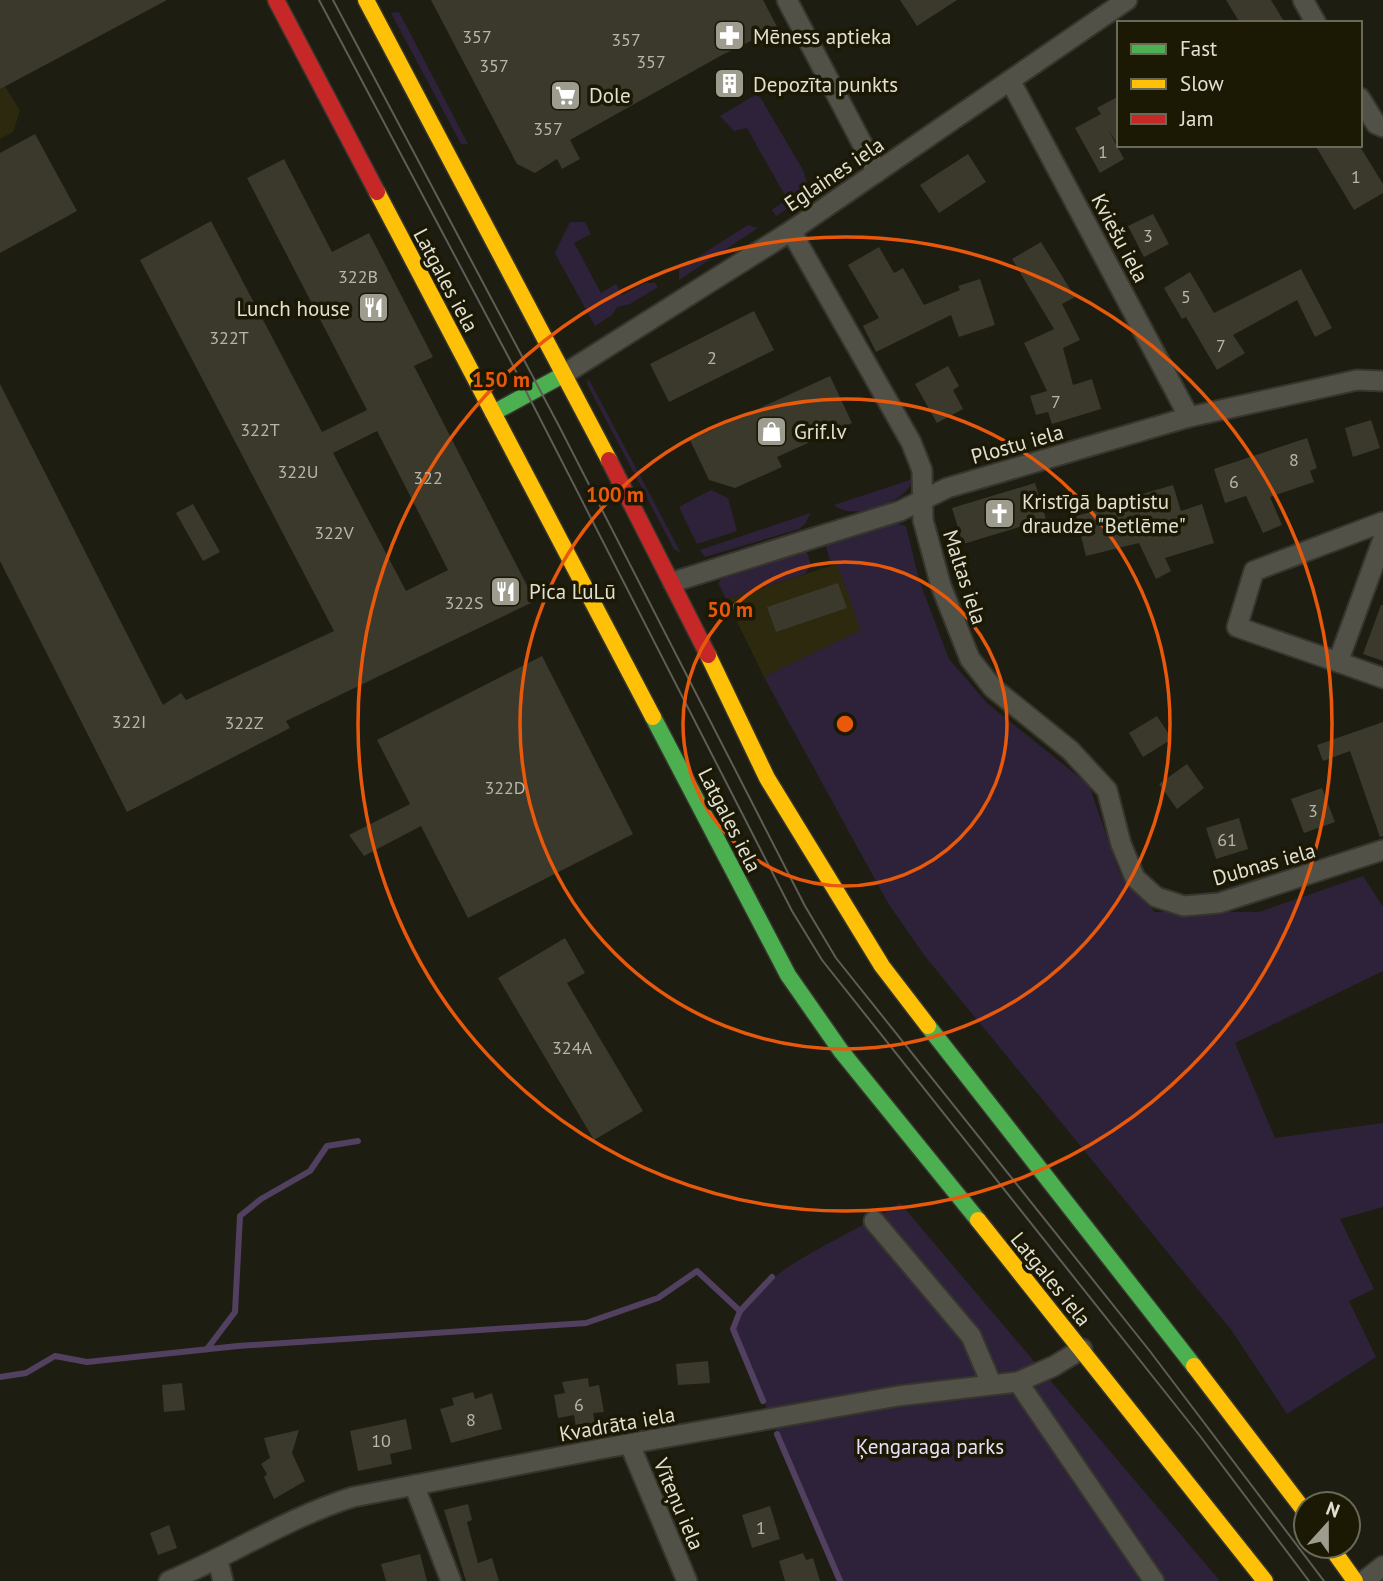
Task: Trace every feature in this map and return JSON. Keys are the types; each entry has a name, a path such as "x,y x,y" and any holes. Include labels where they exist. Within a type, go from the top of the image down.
{"highway":[{"name":"Latgales iela","path":"276,0 788,975 841,1051 1265,1581"},
{"path":"366,0 561,376 673,582 767,778 882,966 1008,1131 1159,1319 1292,1495"},
{"path":"493,413 561,376"},
{"path":"1340,1560 1355,1581"}],"street":[{"path":"787,0 877,172"},
{"name":"Eglaines iela","path":"561,376 791,231 1011,82 1126,0"},
{"path":"1303,0 1315,21"},
{"name":"Kviešu iela","path":"1011,82 1189,416"},
{"path":"1362,100 1376,124 1383,127"},
{"name":"Maltas iela","path":"791,231 911,442 922,470 923,520 941,586 970,659 993,688 1070,750 1107,790 1121,844 1135,878 1156,897"},
{"name":"Plostu iela","path":"673,582 900,511 947,488 1189,416 1357,380 1383,380"},
{"path":"1383,522 1254,571 1237,627 1383,678"},
{"path":"1338,662 1383,541"},
{"name":"Dubnas iela","path":"1156,897 1184,906 1219,904 1383,850"},
{"path":"874,1221 971,1336 991,1383"},
{"name":"Kvadrāta iela","path":"169,1581 218,1560 321,1507 414,1485 898,1396 991,1383 1018,1382 1054,1366 1082,1349"},
{"path":"1018,1382 1154,1581"},
{"name":"Vīteņu iela","path":"630,1446 687,1581"},
{"path":"414,1485 451,1581"},
{"path":"218,1560 223,1581"},
{"path":"1364,1581 1383,1566"}],"shaded area":[{"path":"5,86 20,111 13,132 0,139 0,89"},
{"path":"837,564 862,630 764,677 726,599"}],"green space":[{"path":"399,12 468,144 461,144 391,13"},
{"path":"755,95 760,97 803,170 809,190 805,197 776,216 772,210 787,199 747,128 734,131 720,116"},
{"path":"570,222 585,222 591,234 574,243 601,293 616,284 622,295 645,283 655,283 658,287 630,304 617,307 612,315 595,326 555,253"},
{"path":"748,225 758,228 679,280 679,269"},
{"path":"588,378 681,553 674,549 587,384"},
{"path":"913,479 901,496 878,507 853,511 842,510 834,505"},
{"path":"711,490 728,498 737,531 697,544 679,507"},
{"path":"810,513 806,523 799,529 705,557 700,550"},
{"path":"890,522 906,526 919,580 949,659 988,704 1089,785 1120,874 1155,912 1259,912 1363,876 1383,907 1383,971 1235,1043 1275,1138 1383,1123 1383,1207 1340,1219 1374,1289 1349,1301 1376,1357 1287,1414 1232,1331 924,955 888,903 764,677 861,630 837,564 830,560 825,544"},
{"path":"797,552 807,552 811,565 805,574 726,599 718,583 724,576"},
{"name":"Ķengaraga parks","path":"900,1203 1220,1581 840,1581 733,1329 745,1307 762,1288 783,1271"}],"building":[{"path":"0,0 167,0 0,89"},
{"name":"Dole","path":"431,0 763,0 782,36 762,45 757,38 722,55 570,140 580,159 562,169 557,159 535,173 517,164"},
{"path":"900,0 957,0 917,26"},
{"path":"1226,0 1271,0 1284,21 1239,21"},
{"path":"1117,97 1117,143 1109,131 1124,159 1100,173 1075,128 1101,114 1097,108"},
{"path":"35,134 77,211 0,253 0,153"},
{"path":"1316,147 1360,147 1383,184 1383,193 1354,210"},
{"path":"968,154 986,182 939,213 920,185"},
{"path":"284,159 332,252 369,233 433,357 414,366 535,601 286,721 290,728 127,812 0,561 0,384 163,705 181,693 186,700 334,631 140,260 211,221 322,432 367,410 247,178","holes":["377,431 448,570 406,591 333,453"]},
{"path":"1153,214 1169,244 1144,257 1128,226"},
{"path":"1041,242 1075,297 1062,304 1080,340 1063,348 1073,385 1092,379 1101,409 1052,424 1048,412 1036,415 1030,396 1047,391 1024,343 1054,329 1012,259"},
{"path":"879,247 894,273 903,268 924,305 960,290 958,286 980,279 995,325 959,337 951,315 876,352 863,326 879,318 848,265"},
{"path":"1301,269 1332,328 1315,337 1297,300 1233,335 1245,353 1217,370 1186,317 1182,319 1164,288 1190,272 1214,313"},
{"path":"754,311 774,350 669,402 650,364"},
{"path":"948,366 959,386 953,390 963,409 937,423 915,384"},
{"name":"Grif.lv","path":"830,376 852,423 777,457 782,467 735,488 709,480 690,440"},
{"path":"1371,420 1380,448 1353,457 1345,428"},
{"path":"1307,438 1317,468 1310,471 1314,482 1270,497 1282,525 1263,533 1246,496 1225,503 1214,469"},
{"name":"Kristīgā baptistu draudze \"Betlēme\"","path":"1035,483 1046,519 963,544 952,508"},
{"path":"1173,485 1181,511 1202,504 1214,543 1165,558 1171,571 1156,579 1139,543 1086,556 1076,516 1140,499 1139,495"},
{"path":"193,504 220,552 203,561 176,513"},
{"path":"838,583 847,608 776,632 767,607"},
{"path":"1383,605 1383,661 1363,654"},
{"path":"542,656 633,834 468,918 421,826 364,856 349,835 410,804 377,740"},
{"path":"1157,716 1172,739 1143,757 1129,733"},
{"path":"1383,722 1383,836 1380,837 1350,751 1323,761 1317,745"},
{"path":"1187,764 1204,788 1177,809 1159,784"},
{"path":"1322,788 1335,822 1304,833 1291,799"},
{"path":"1239,818 1248,849 1216,859 1206,828"},
{"path":"565,938 585,973 567,983 643,1111 594,1140 498,978"},
{"path":"708,1361 710,1383 678,1385 676,1364"},
{"path":"588,1378 589,1387 599,1385 604,1412 593,1413 595,1423 576,1427 574,1415 558,1418 554,1395 565,1393 562,1382"},
{"path":"182,1383 185,1410 164,1412 162,1385"},
{"path":"473,1392 475,1399 492,1393 502,1429 451,1443 440,1409 454,1405 452,1398"},
{"path":"406,1419 412,1449 390,1454 392,1464 358,1471 350,1431"},
{"path":"299,1430 292,1453 305,1481 274,1499 264,1477 267,1474 261,1464 270,1458 264,1438"},
{"path":"468,1504 472,1520 467,1522 478,1563 492,1558 499,1581 466,1581 444,1510"},
{"path":"770,1506 780,1539 752,1548 742,1515"},
{"path":"169,1525 177,1548 158,1555 150,1533"},
{"path":"803,1553 806,1560 813,1558 820,1581 785,1581 779,1561"},
{"path":"420,1554 427,1581 386,1581 381,1564"}],"waterway":[{"path":"207,1349 235,1312 240,1216 261,1199 310,1171 327,1146 358,1141"},
{"path":"0,1377 26,1373 55,1356 87,1362 238,1346 586,1323 658,1298 697,1271 740,1311 772,1277"},
{"path":"740,1311 733,1329 763,1401"},
{"path":"777,1434 840,1581"}],"tram line":[{"path":"319,0 509,358 792,911 822,960 1200,1436 1309,1581"},
{"path":"333,0 559,426 805,906 836,958 1149,1350 1324,1581"}],"traffic: fast":[{"path":"493,413 561,376"},
{"path":"653,717 788,975 841,1051 978,1220"},
{"path":"928,1026 1194,1366"}],"traffic: slow":[{"path":"366,0 609,460"},
{"path":"377,192 653,717"},
{"path":"708,655 767,778 882,966 928,1026"},
{"path":"978,1220 1265,1581"},
{"path":"1194,1366 1292,1495"},
{"path":"1340,1560 1355,1581"}],"traffic: jam":[{"path":"276,0 377,192"},
{"path":"609,460 708,655"}],"place":[{"name":"Mēness aptieka","path":"730,36"},
{"name":"Depozīta punkts","path":"730,84"},
{"name":"Dole","path":"566,95"},
{"name":"Lunch house","path":"373,308"},
{"name":"Grif.lv","path":"771,431"},
{"name":"Kristīgā baptistu draudze \"Betlēme\"","path":"999,513"},
{"name":"Pica LuLū","path":"506,591"}]}
